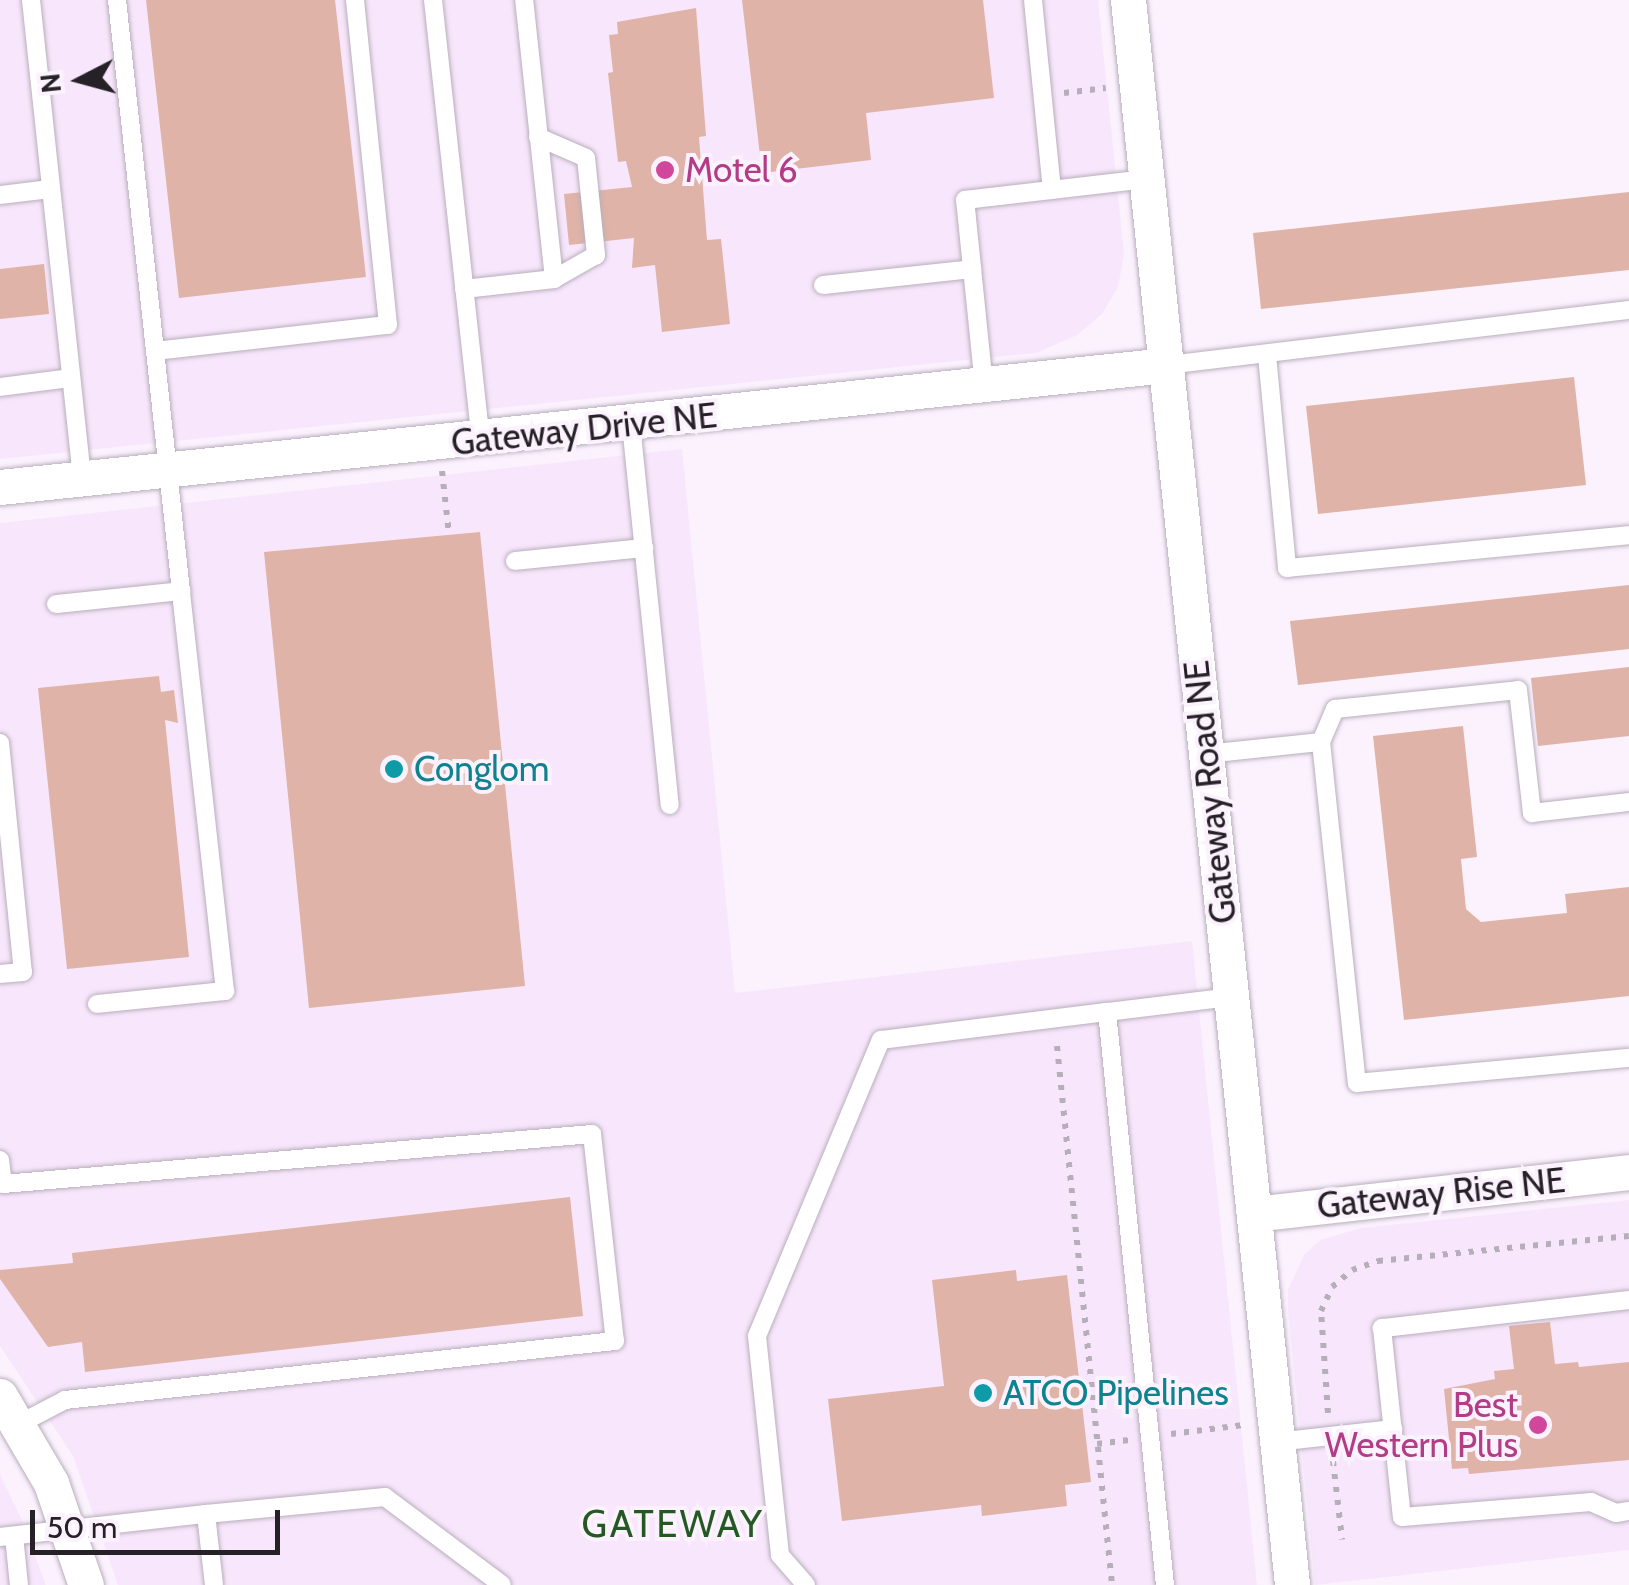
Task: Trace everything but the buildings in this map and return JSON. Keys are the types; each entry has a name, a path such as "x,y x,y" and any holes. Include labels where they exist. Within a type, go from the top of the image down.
{"street":[{"name":"Gateway Road NE","path":"1128,0 1292,1585"},
{"name":"Gateway Drive NE","path":"0,487 1167,365"},
{"name":"Gateway Rise NE","path":"1254,1214 1629,1172"},
{"path":"9,1411 51,1483 86,1585"}],"lane":[{"path":"31,0 82,479"},
{"path":"96,1004 225,991 117,0"},
{"path":"156,351 388,325 355,0"},
{"path":"434,0 480,439"},
{"path":"524,0 554,279"},
{"path":"1033,0 1052,190"},
{"path":"464,289 554,279 596,254 586,158 538,137"},
{"path":"984,386 965,200 1146,179"},
{"path":"0,195 50,190"},
{"path":"823,285 972,270"},
{"path":"1167,365 1629,310"},
{"path":"1267,355 1287,568 1629,535"},
{"path":"0,387 70,378"},
{"path":"631,424 670,805"},
{"path":"514,561 644,548"},
{"path":"56,604 180,591"},
{"path":"1629,802 1532,814 1518,690 1335,709 1321,742 1357,1083 1629,1058"},
{"path":"1206,754 1321,742"},
{"path":"0,743 23,972 0,974"},
{"path":"806,1585 780,1555 757,1336 882,1040 1231,997"},
{"path":"1106,1012 1165,1585"},
{"path":"0,1160 1,1184 592,1134 615,1341 65,1400 9,1411"},
{"path":"1629,1300 1382,1328 1402,1518 1591,1502 1616,1512 1629,1511"},
{"path":"1275,1432 1393,1429"},
{"path":"19,1585 7,1537 385,1497 502,1585"},
{"path":"206,1514 214,1585"}],"path":[{"path":"1043,95 1136,85"},
{"path":"439,443 448,534"},
{"path":"1057,1046 1112,1585"},
{"path":"1097,1444 1150,1437 1275,1432"}],"shaded area":[{"path":"0,0 1098,0 1124,254 1118,287 1102,314 1077,335 1036,353 0,459"},
{"path":"682,449 735,993 1192,941 1257,1585 118,1585 73,1456 0,1346 0,523"},
{"path":"1629,1200 1629,1550 1315,1585 1288,1310 1288,1290 1304,1255 1320,1240 1361,1228"},
{"path":"0,1475 21,1518 46,1585 0,1585"}],"place":[{"name":"Motel 6","path":"665,170"},
{"name":"Conglom","path":"394,769"},
{"name":"ATCO Pipelines","path":"983,1393"},
{"name":"Best Western Plus","path":"1538,1425"}],"district":[{"name":"GATEWAY","path":"673,1524"}]}
